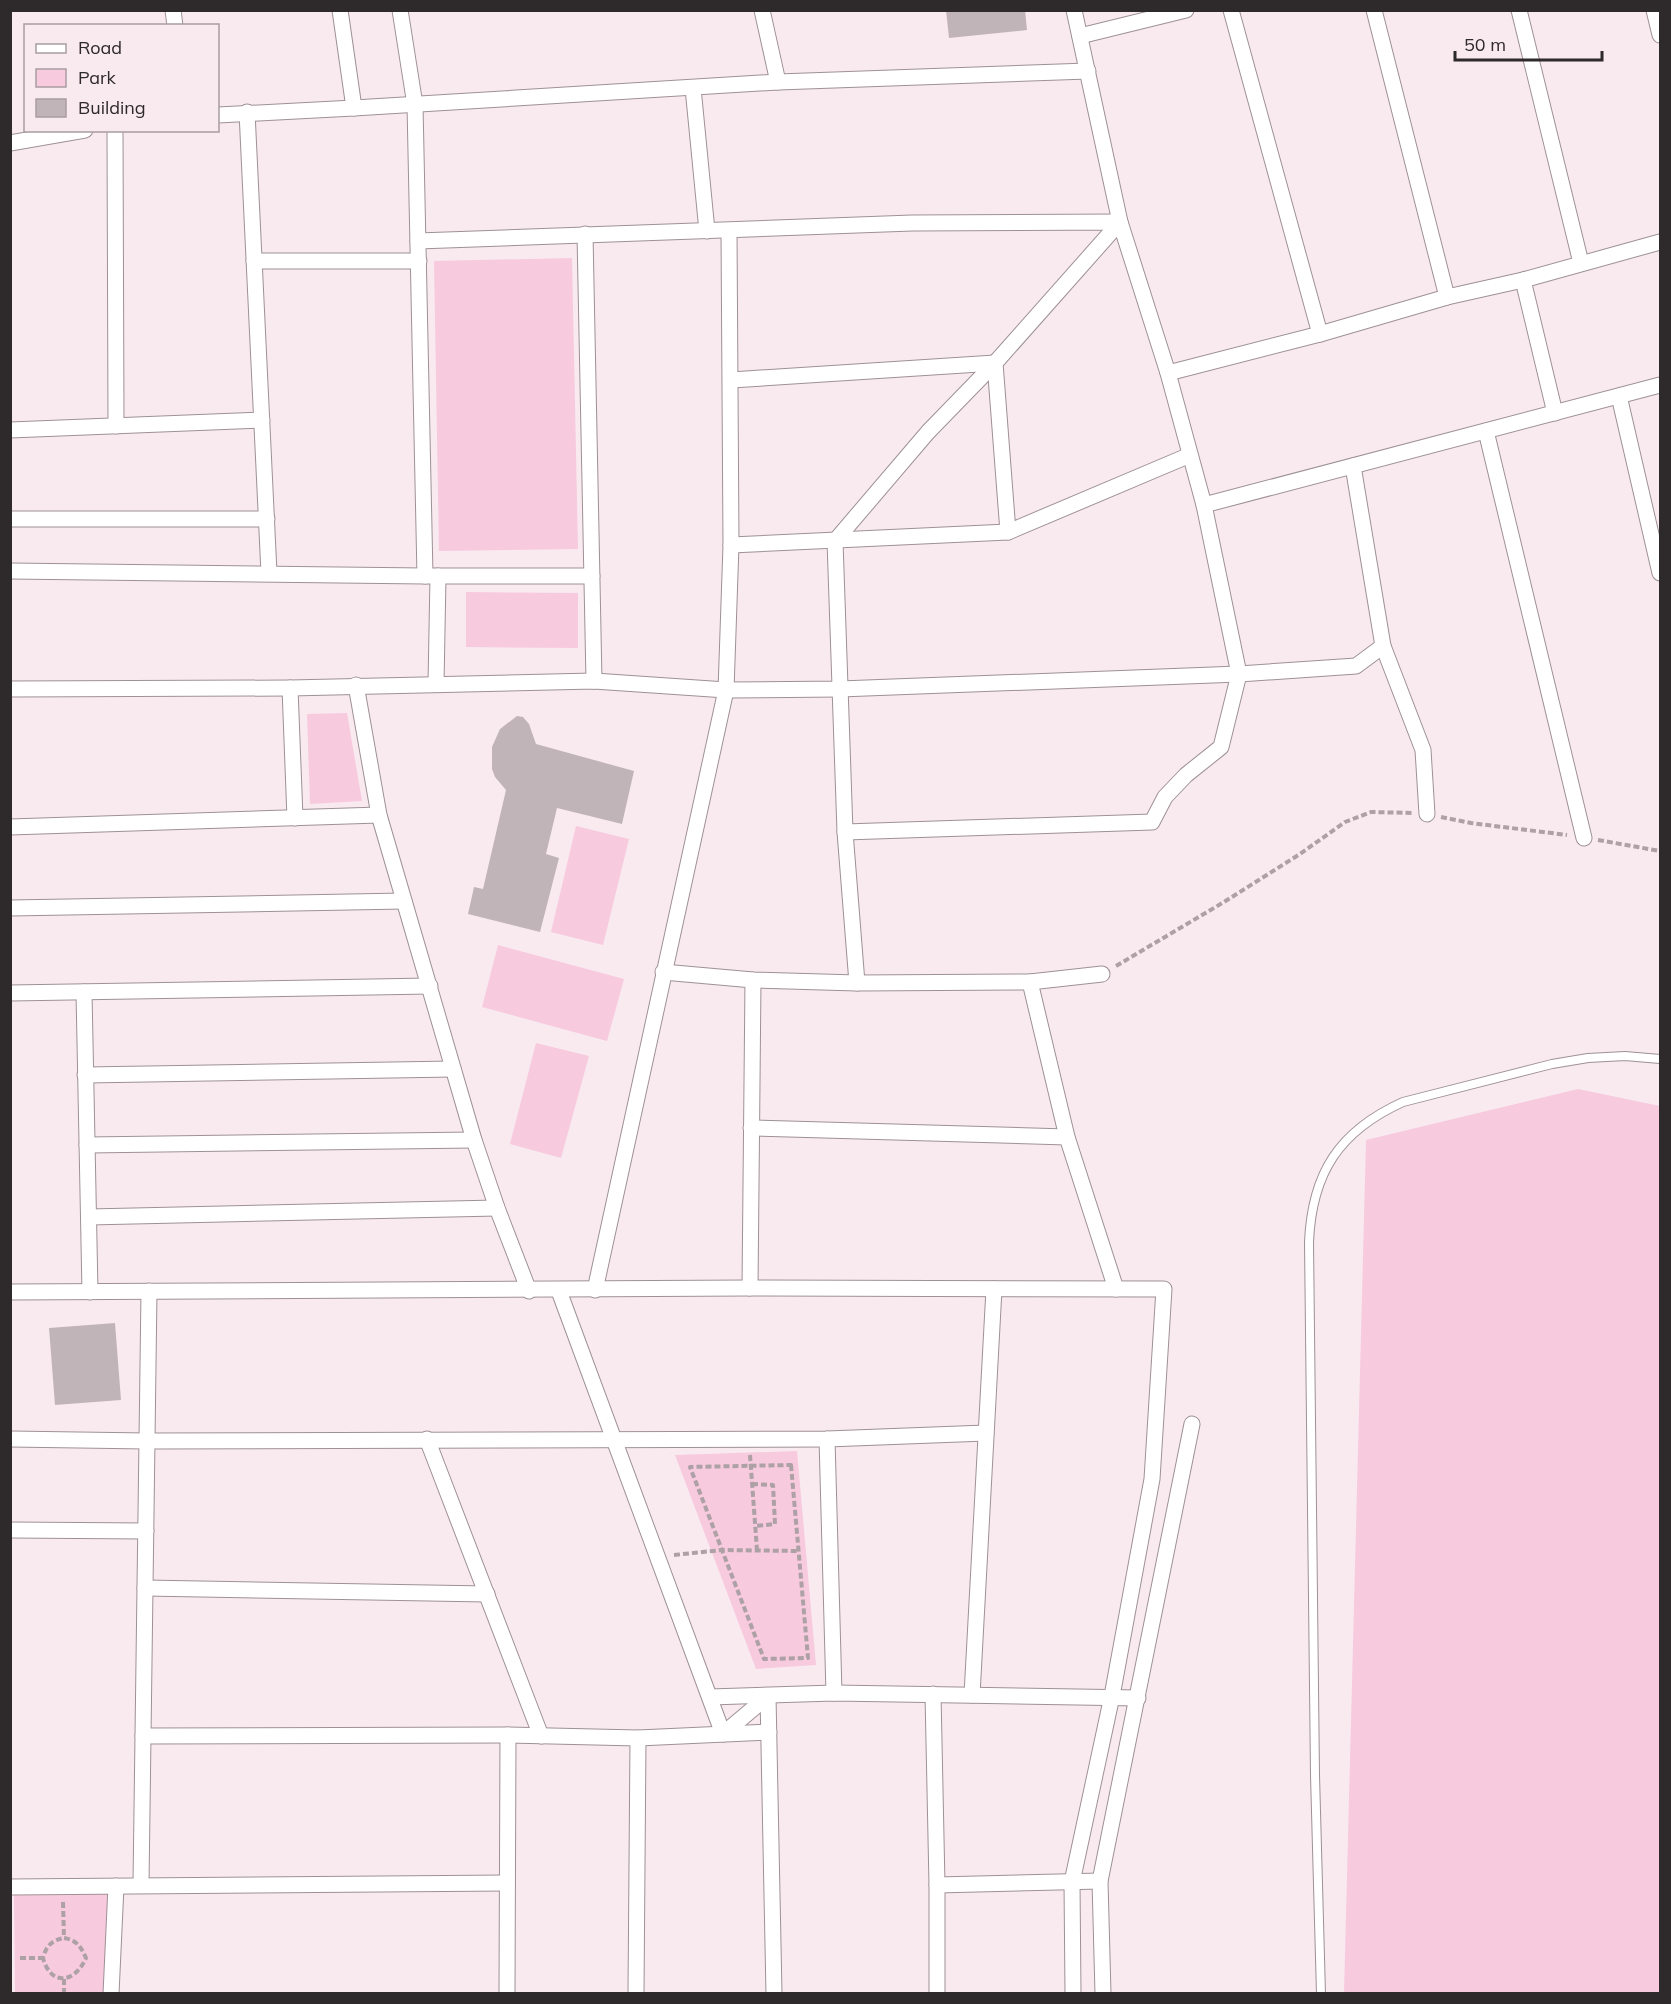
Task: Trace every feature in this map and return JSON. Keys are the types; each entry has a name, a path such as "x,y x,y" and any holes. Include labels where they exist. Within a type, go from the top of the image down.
{"street":[{"path":"340,10 354,108"},
{"path":"400,10 416,105 418,261 436,684"},
{"path":"762,10 778,82"},
{"path":"845,832 1152,822 1165,797 1186,775 1221,747 1239,674 1204,505 1168,373 1120,222 1074,10"},
{"path":"1080,36 1186,10"},
{"path":"1231,10 1320,334"},
{"path":"1374,10 1447,297"},
{"path":"1519,10 1581,263"},
{"path":"1654,10 1660,35"},
{"path":"219,115 778,82 1088,71"},
{"path":"693,88 707,231"},
{"path":"248,112 269,573"},
{"path":"10,143 73,132"},
{"path":"115,132 116,426"},
{"path":"418,241 912,223 1120,222"},
{"path":"857,983 845,832 835,541 928,432 995,363 1120,222"},
{"path":"595,1290 726,690 731,545 729,231"},
{"path":"585,234 594,681"},
{"path":"1168,373 1660,242"},
{"path":"255,261 418,261"},
{"path":"1523,280 1555,413"},
{"path":"731,380 995,363"},
{"path":"995,363 1008,532"},
{"path":"1204,505 1660,385"},
{"path":"1618,396 1660,573"},
{"path":"10,430 262,420"},
{"path":"1486,431 1584,838"},
{"path":"731,545 1008,532 1190,455"},
{"path":"1353,466 1383,646 1423,750 1427,814"},
{"path":"10,519 267,519"},
{"path":"10,571 592,576"},
{"path":"10,689 290,688 594,681 726,690 840,689 1239,674 1356,666 1383,646"},
{"path":"356,685 380,815 404,901 474,1140 529,1291"},
{"path":"290,688 295,818"},
{"path":"10,827 380,815"},
{"path":"10,908 404,901"},
{"path":"663,972 753,980 857,983 1030,981 1102,974"},
{"path":"750,1288 753,980"},
{"path":"1030,981 1067,1137 1116,1289"},
{"path":"10,993 430,986"},
{"path":"84,992 90,1292"},
{"path":"85,1075 453,1069"},
{"path":"751,1128 1067,1137"},
{"path":"87,1145 474,1140"},
{"path":"89,1217 497,1208"},
{"path":"10,1292 559,1291 750,1288 1164,1289 1152,1479 1112,1696 1072,1882 1073,1994"},
{"path":"972,1695 994,1289"},
{"path":"141,1884 149,1291"},
{"path":"559,1291 723,1734"},
{"path":"1103,1994 1100,1881 1192,1425"},
{"path":"10,1439 147,1441 826,1438 986,1433"},
{"path":"826,1438 834,1693"},
{"path":"427,1439 541,1736"},
{"path":"10,1530 146,1531"},
{"path":"145,1588 487,1594"},
{"path":"710,1697 834,1693 1138,1698"},
{"path":"933,1694 937,1994"},
{"path":"723,1734 768,1696"},
{"path":"768,1696 774,1994"},
{"path":"710,1697 769,1732"},
{"path":"143,1736 508,1735 638,1738 769,1732"},
{"path":"507,1994 508,1735"},
{"path":"636,1994 638,1738"},
{"path":"937,1886 1100,1881"},
{"path":"10,1887 141,1884 507,1883"},
{"path":"111,1994 116,1886"}],"lane":[{"path":"1321,1994 1315,1775 1309,1242 1310,1215 1317,1189 1328,1164 1344,1142 1361,1125 1403,1102 1552,1064 1598,1057 1625,1056 1660,1059"}],"path":[{"path":"1102,974 1224,902 1300,854 1345,822 1371,812 1427,814 1471,823 1527,829 1660,851"},
{"path":"791,1465 808,1658 764,1659 722,1550 690,1467 791,1465"},
{"path":"751,1466 757,1550"},
{"path":"752,1484 773,1485 775,1524 755,1526"},
{"path":"657,1557 722,1550 799,1551"},
{"path":"63,1901 64,1938"},
{"path":"64,1938 76,1942 86,1958 81,1970 64,1979 48,1971 43,1958 47,1947 52,1942 64,1938"},
{"path":"20,1958 43,1958"},
{"path":"64,1979 64,1994"}],"green space":[{"path":"572,258 578,549 439,551 434,261"},
{"path":"466,592 578,593 578,648 466,647"},
{"path":"347,713 362,801 310,804 307,714"},
{"path":"576,826 629,839 603,945 551,932"},
{"path":"498,945 624,979 607,1041 482,1007"},
{"path":"536,1043 589,1056 561,1158 510,1144"},
{"path":"1578,1089 1660,1106 1660,1993 1344,1993 1366,1140"},
{"path":"797,1451 816,1665 756,1669 675,1455"},
{"path":"109,1893 109,1993 15,1993 14,1894"}],"building":[{"path":"946,10 1025,10 1027,30 949,38"},
{"path":"517,716 523,717 529,724 536,744 634,771 622,824 557,808 546,854 559,858 540,932 468,914 474,887 483,889 506,790 495,777 492,769 492,747 500,729"},
{"path":"115,1323 121,1400 55,1405 49,1328"}]}
